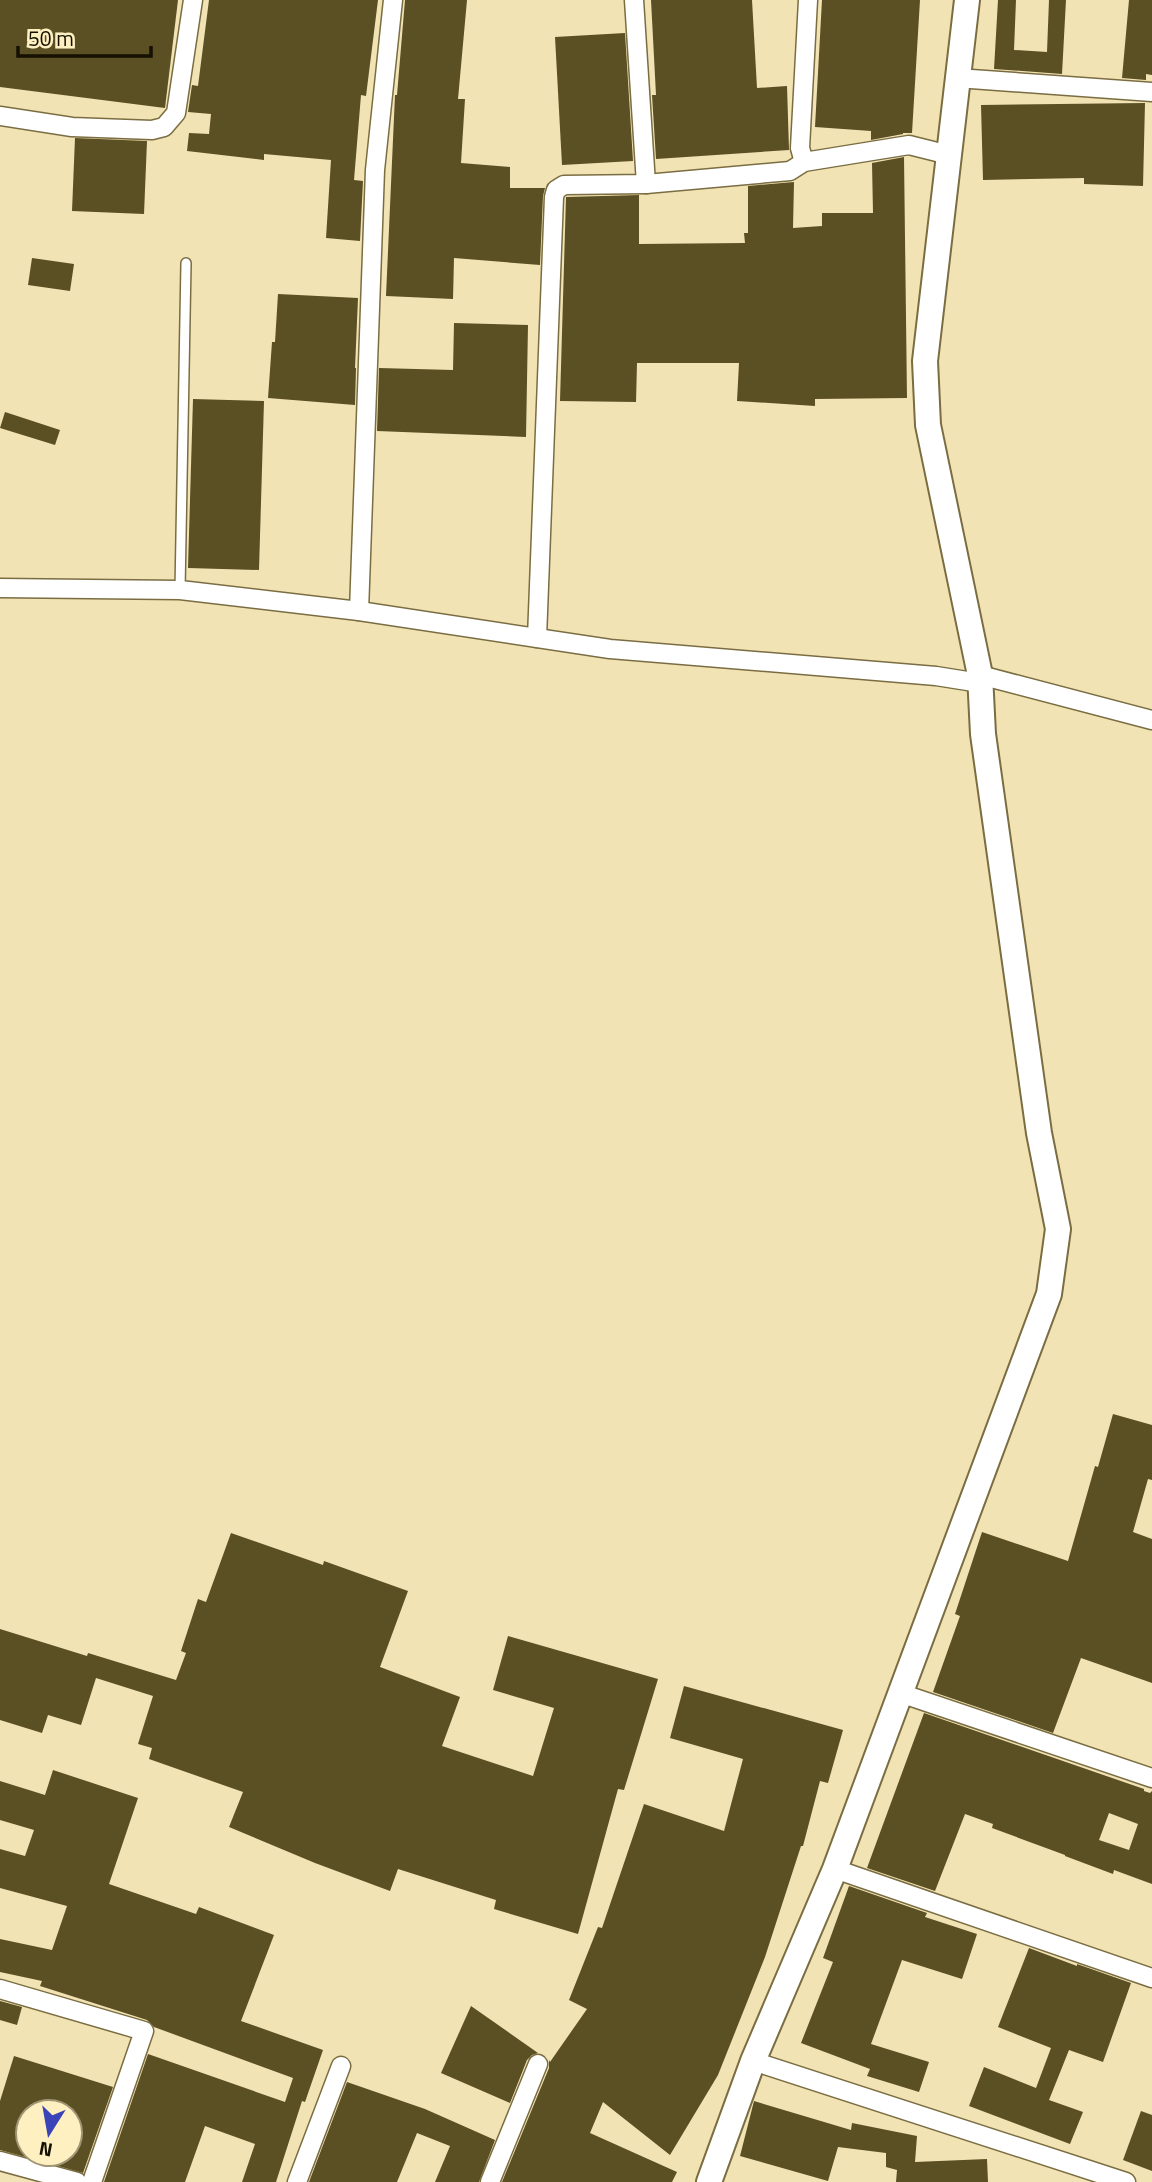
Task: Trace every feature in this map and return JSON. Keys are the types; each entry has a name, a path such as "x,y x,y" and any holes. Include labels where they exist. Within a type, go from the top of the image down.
{"street":[{"path":"0,116 72,127 152,130 164,127 176,113 193,0"},
{"path":"359,611 375,170 393,0"},
{"path":"634,0 646,184"},
{"path":"804,162 800,148 808,0"},
{"path":"709,2182 753,2062 835,1869 1049,1294 1058,1229 1039,1133 984,734 980,679 928,425 925,361 967,0"},
{"path":"957,78 1152,92"},
{"path":"537,638 556,190 564,186 646,184 790,171 804,162 909,145 948,155"},
{"path":"0,588 180,590 359,611 610,649 980,679 1152,720"},
{"path":"900,1693 1152,1778"},
{"path":"835,1869 1152,1978"},
{"path":"0,1989 144,2031 92,2182"},
{"path":"753,2062 1126,2182"},
{"path":"490,2182 538,2064"},
{"path":"297,2182 341,2066"},
{"path":"0,2161 77,2182"}],"lane":[{"path":"180,590 186,263"}],"building":[{"path":"0,0 178,0 165,108 0,87"},
{"path":"209,0 378,0 366,96 361,95 354,180 363,181 360,241 326,238 331,160 264,154 264,160 187,151 189,133 209,134 211,114 188,112 192,85 198,86"},
{"path":"405,0 467,0 458,99 465,99 461,163 510,167 510,188 545,188 540,265 454,258 453,299 386,296 395,95"},
{"path":"651,0 752,0 757,88 787,86 789,150 656,159"},
{"path":"822,0 920,0 912,133 871,140 871,131 815,127"},
{"path":"998,0 1016,0 1014,50 1047,52 1049,0 1066,0 1062,74 994,69"},
{"path":"1129,0 1152,0 1152,75 1146,74 1146,80 1122,78"},
{"path":"625,33 633,161 562,165 555,37"},
{"path":"1145,103 1143,186 1084,184 1084,178 983,180 981,105"},
{"path":"75,138 147,141 144,214 72,211"},
{"path":"904,157 907,398 815,399 815,406 737,401 739,363 637,363 636,402 560,401 566,197 639,195 639,244 745,243 744,233 748,233 748,186 794,182 793,228 822,226 822,213 873,213 872,163"},
{"path":"32,258 74,264 70,291 28,285"},
{"path":"278,294 358,298 355,405 268,398"},
{"path":"454,323 528,325 526,437 377,431 379,368 453,370"},
{"path":"193,399 264,401 259,570 188,568"},
{"path":"5,412 60,430 55,445 0,428"},
{"path":"1113,1414 1152,1425 1152,1480 1148,1479 1133,1532 1152,1539 1152,1683 1081,1658 1053,1733 933,1692 960,1616 955,1614 982,1532 1068,1561"},
{"path":"231,1533 323,1565 324,1561 408,1591 380,1667 460,1697 442,1746 533,1776 554,1708 493,1690 508,1636 658,1679 624,1790 618,1789 578,1934 494,1909 496,1900 398,1869 390,1891 229,1827 243,1792 149,1759 152,1748 138,1744 153,1696 96,1678 81,1725 48,1715 42,1733 0,1720 0,1629 176,1680 186,1653 181,1651 198,1599 206,1602"},
{"path":"684,1686 843,1730 828,1783 820,1781 803,1846 765,1957 718,2075 670,2155 603,2102 590,2133 677,2172 672,2182 502,2182 549,2068 549,2060 550,2062 587,2009 569,2000 598,1927 602,1928 644,1804 724,1831 743,1759 670,1738"},
{"path":"924,1713 1144,1791 1152,1791 1152,1884 1114,1870 1113,1874 992,1828 993,1824 965,1814 935,1891 867,1868","holes":["1109,1813 1138,1824 1129,1850 1099,1840"]},
{"path":"53,1770 138,1798 109,1884 196,1914 199,1907 274,1935 241,2021 323,2050 305,2102 302,2101 276,2182 242,2182 255,2144 205,2126 185,2182 104,2182 148,2054 285,2102 293,2078 154,2027 147,2020 40,1986 42,1981 0,1972 0,1939 52,1950 67,1906 0,1888 0,1849 25,1856 34,1830 0,1820 0,1781 45,1795"},
{"path":"849,1886 927,1913 925,1917 977,1934 962,1979 902,1960 871,2044 929,2062 919,2092 867,2076 870,2069 801,2043 833,1962 823,1958"},
{"path":"1029,1948 1131,1983 1103,2062 1069,2050 1049,2100 1083,2112 1070,2144 969,2106 984,2067 1036,2088 1051,2048 998,2027"},
{"path":"0,2001 22,2007 17,2025 0,2020"},
{"path":"471,2006 538,2053 527,2060 510,2103 441,2073"},
{"path":"14,2056 113,2087 83,2173 65,2168 84,2168 84,2098 14,2098 14,2154 0,2150 0,2101"},
{"path":"347,2082 425,2109 495,2140 479,2182 435,2182 450,2146 417,2133 397,2182 309,2182"},
{"path":"754,2101 851,2130 852,2123 917,2136 915,2162 987,2159 988,2182 896,2182 897,2170 886,2167 886,2153 838,2147 828,2181 740,2156"},
{"path":"1141,2111 1152,2115 1152,2171 1123,2160"}]}
